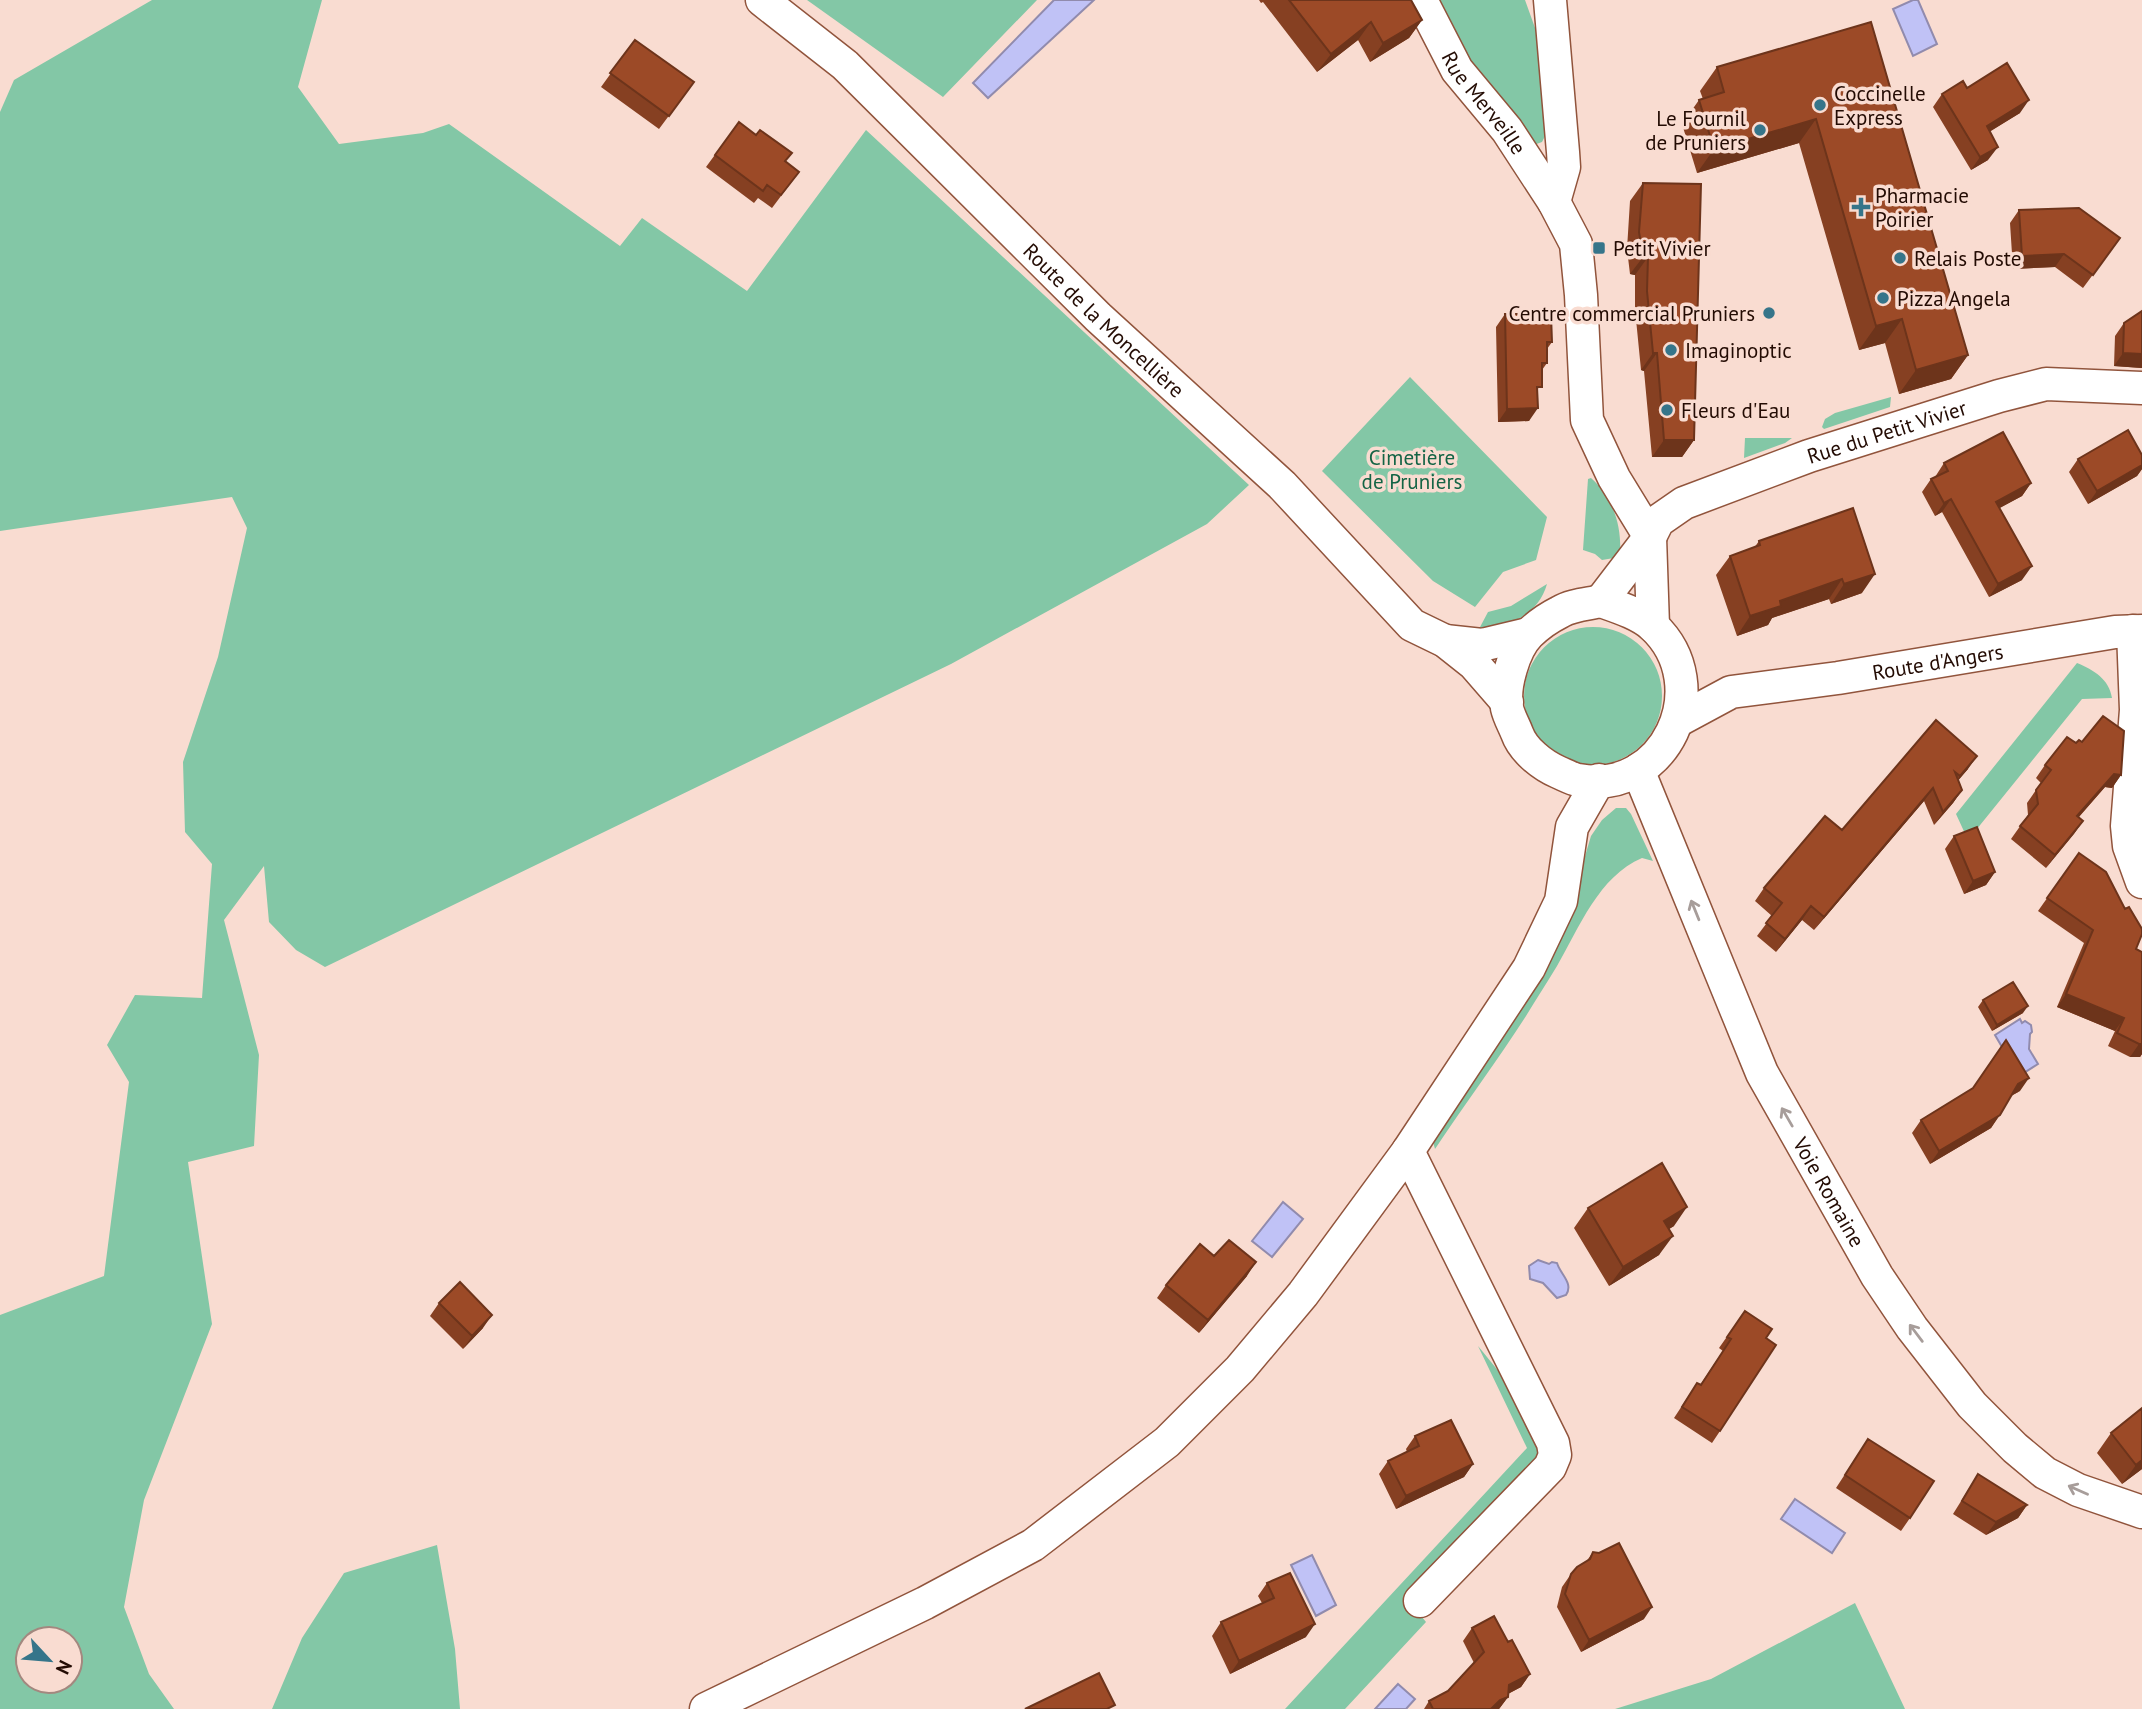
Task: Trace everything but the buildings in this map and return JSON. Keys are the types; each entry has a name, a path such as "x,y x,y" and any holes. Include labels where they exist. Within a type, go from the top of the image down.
{"street":[{"name":"Route de la Moncellière","path":"762,0 845,65 1098,317 1282,485 1412,625 1445,641 1474,664 1507,702"},
{"name":"Rue Merveille","path":"1421,0 1457,70 1507,130 1555,202 1576,244 1587,420 1614,478 1650,537"},
{"path":"1550,0 1564,167 1555,202"},
{"name":"Rue du Petit Vivier","path":"1601,601 1650,537 1658,521 1684,503 1809,456 1914,424 1977,401 2046,384 2142,388"},
{"path":"1650,537 1653,625"},
{"path":"1601,601 1653,625 1674,653 1683,687 1679,720 1664,748 1639,770 1609,780 1578,780 1545,766 1520,740 1507,706 1509,670 1528,634 1561,611 1601,601"},
{"path":"2138,631 2136,710 2127,826 2131,855 2142,882"},
{"name":"Route d'Angers","path":"1679,720 1731,692 1838,678 2115,632 2138,631"},
{"name":"Route de la Moncellière","path":"1445,641 1482,645 1528,634"},
{"path":"1677,666 1731,692"},
{"name":"Voie Romaine","path":"1639,770 1762,1073 1877,1276 1972,1405 2015,1448 2045,1473 2078,1490 2142,1513"},
{"path":"1558,772 1572,827"},
{"path":"706,1709 925,1603 1033,1545 1167,1442 1240,1369 1304,1294 1408,1151 1529,968 1560,901 1572,827 1599,780"},
{"path":"1408,1151 1553,1443 1555,1455 1550,1467 1420,1601"}],"green space":[{"path":"152,0 322,0 298,87 339,144 423,133 449,124 620,246 642,218 747,291 866,130 1249,485 1207,524 951,664 325,967 296,950 269,922 264,866 224,920 259,1055 254,1146 188,1162 212,1324 144,1500 124,1607 149,1674 174,1709 0,1709 0,1315 104,1276 129,1082 107,1045 135,995 202,998 212,864 185,832 183,762 218,657 247,528 232,497 0,531 0,112 14,80"},
{"path":"807,0 1037,0 943,97"},
{"path":"1435,0 1525,0 1539,39 1547,132 1542,142 1531,146 1464,58"},
{"name":"Cimetière de Pruniers","path":"1410,377 1547,517 1536,560 1503,572 1475,607 1433,581 1322,471"},
{"path":"1891,397 1890,407 1824,429 1822,427 1825,419 1835,413"},
{"path":"1745,438 1792,438 1744,458"},
{"path":"1591,478 1606,495 1615,514 1620,535 1620,557 1602,560 1583,550 1588,479"},
{"path":"1547,584 1537,604 1521,617 1512,622 1479,629 1488,612 1511,606"},
{"path":"1593,627 1619,632 1642,647 1657,670 1662,696 1657,722 1642,745 1619,760 1593,765 1567,760 1544,745 1529,722 1524,696 1529,670 1544,647 1567,632"},
{"path":"2077,663 2100,676 2108,685 2112,698 2082,699 1968,840 1956,814"},
{"path":"1616,808 1626,808 1631,814 1653,861 1642,858 1627,866 1602,890 1526,1016 1435,1149 1431,1134 1572,900 1591,836 1602,820"},
{"path":"1478,1346 1509,1384 1529,1415 1537,1431 1542,1460 1410,1602 1426,1622 1345,1709 1285,1709 1527,1448"},
{"path":"437,1545 455,1649 460,1709 272,1709 302,1638 344,1573"},
{"path":"1855,1603 1905,1709 1615,1709 1711,1679"}],"water":[{"path":"1054,0 1094,0 988,98 973,83"},
{"path":"1918,0 1937,44 1913,56 1893,9"},
{"path":"2020,1019 2022,1023 2025,1021 2031,1025 2029,1049 2038,1064 2019,1076 1995,1035"},
{"path":"1283,1202 1303,1219 1272,1257 1252,1241"},
{"path":"1538,1260 1549,1264 1557,1263 1568,1286 1566,1295 1557,1298 1543,1283 1530,1279 1529,1266"},
{"path":"1795,1499 1845,1533 1832,1553 1781,1519"},
{"path":"1312,1555 1336,1605 1316,1616 1291,1565"},
{"path":"1398,1684 1415,1699 1406,1709 1375,1709"}],"place":[{"name":"Coccinelle Express","path":"1820,105"},
{"name":"Le Fournil de Pruniers","path":"1760,130"},
{"name":"Pharmacie Poirier","path":"1861,207"},
{"name":"Petit Vivier","path":"1599,248"},
{"name":"Relais Poste","path":"1900,258"},
{"name":"Pizza Angela","path":"1883,298"},
{"name":"Centre commercial Pruniers","path":"1769,313"},
{"name":"Imaginoptic","path":"1671,350"},
{"name":"Fleurs d'Eau","path":"1667,410"}]}
